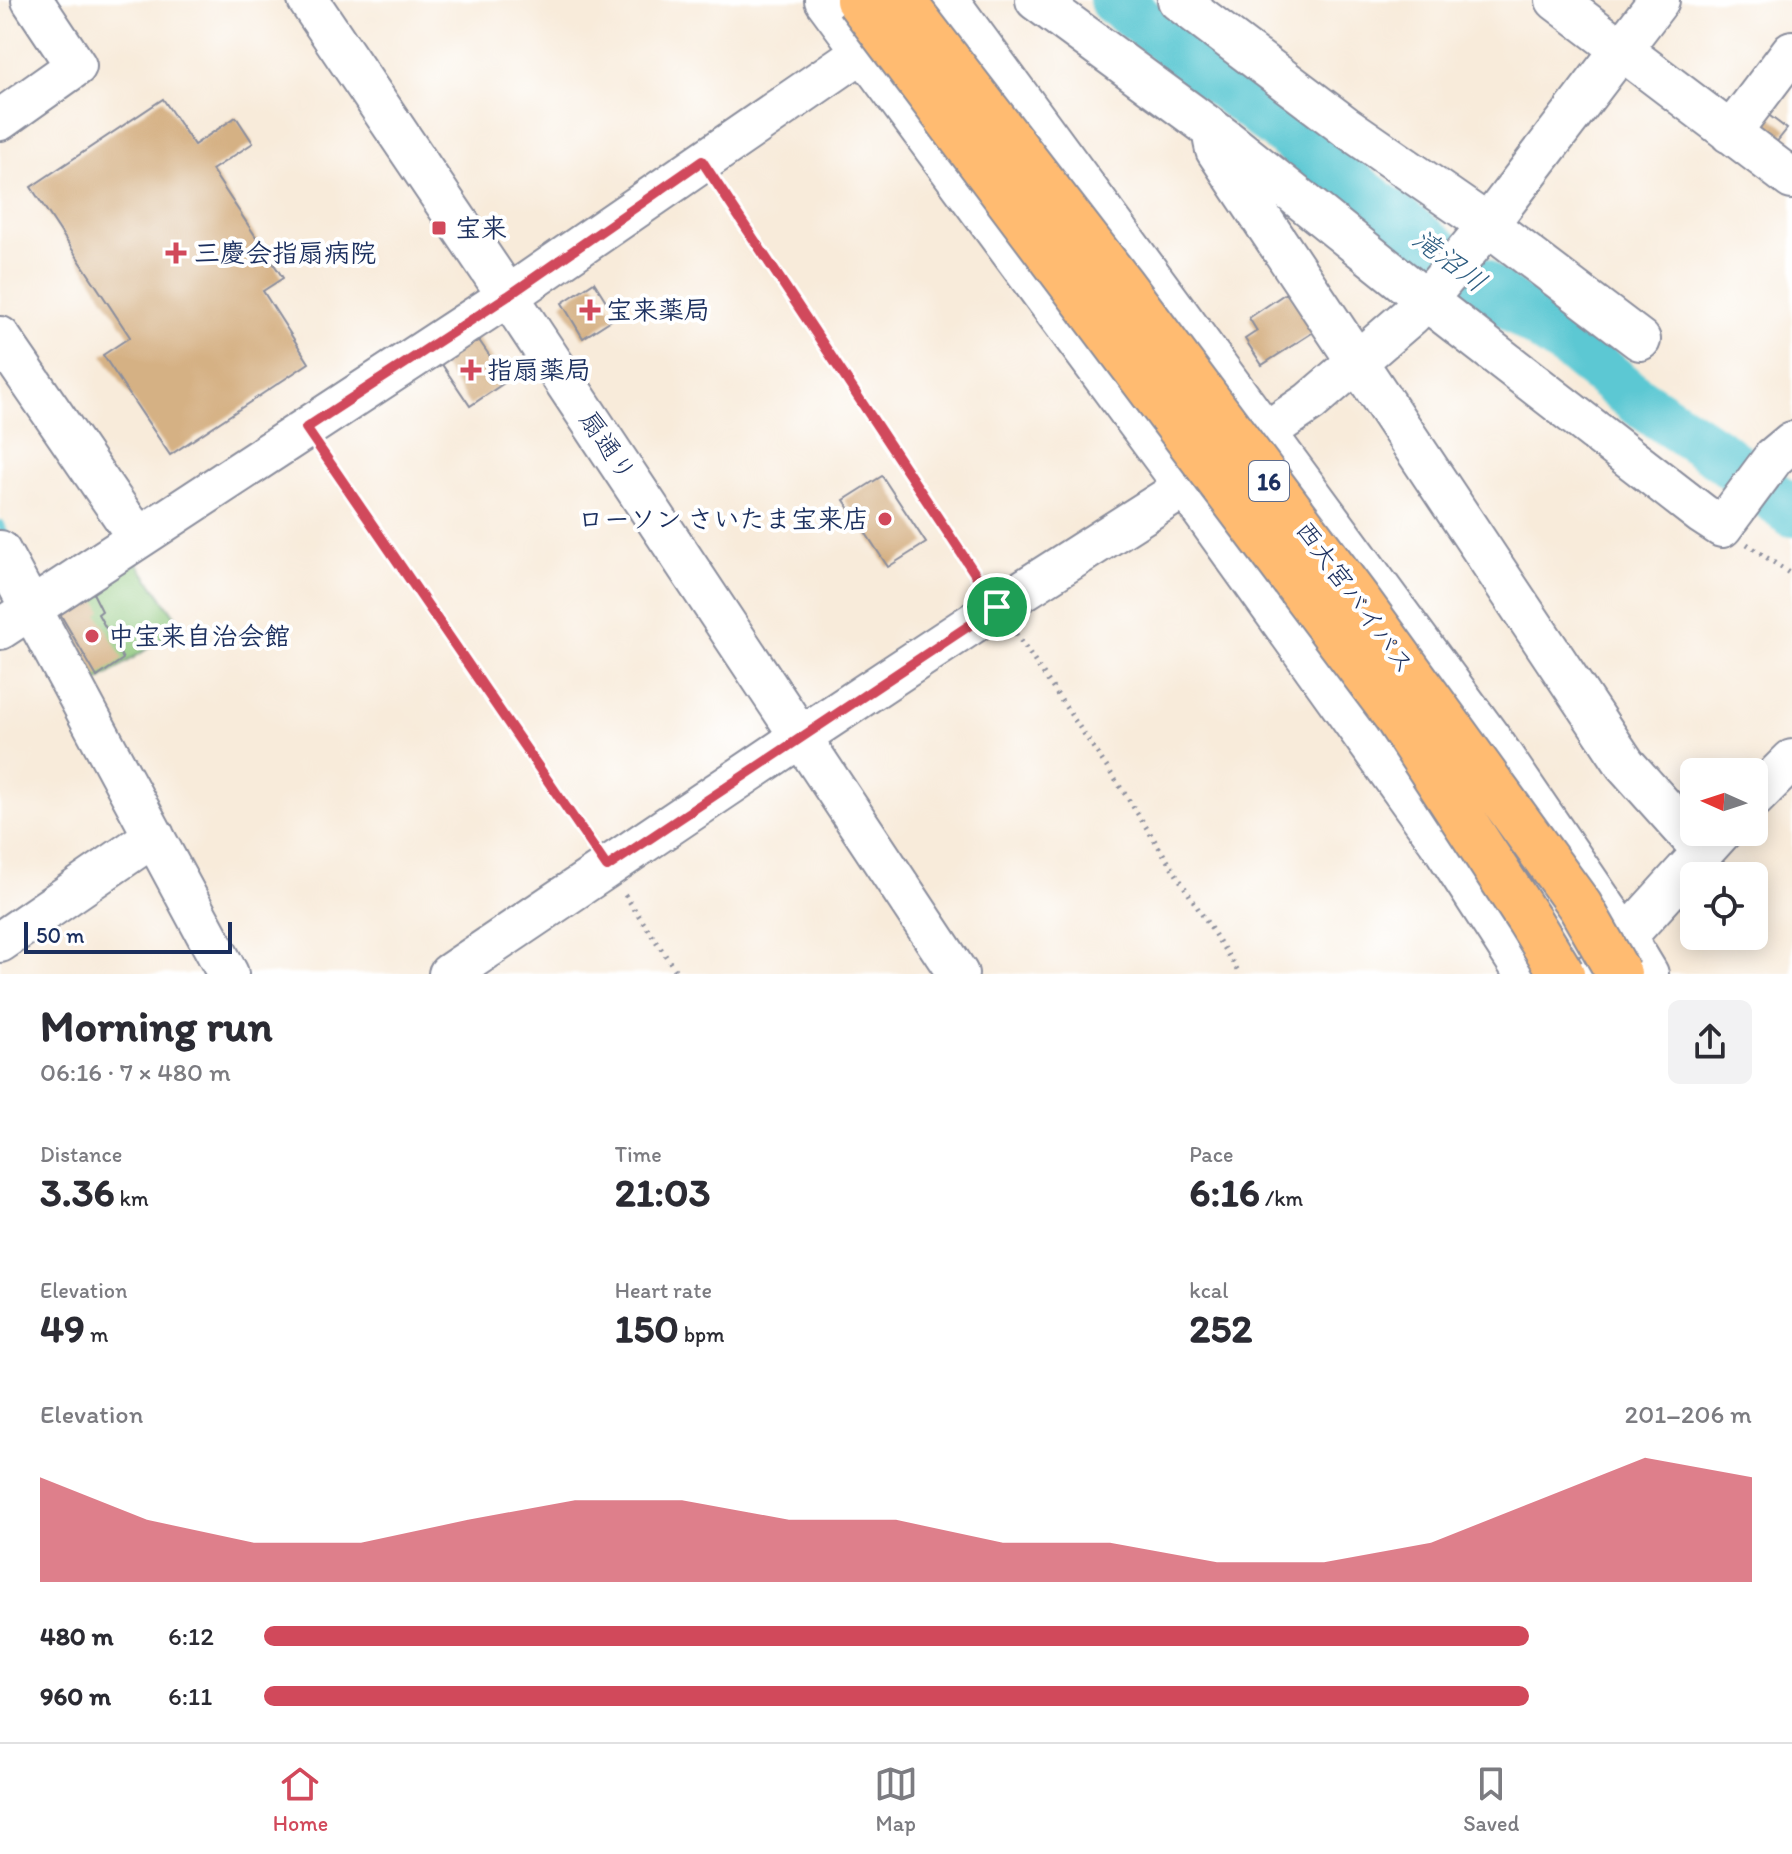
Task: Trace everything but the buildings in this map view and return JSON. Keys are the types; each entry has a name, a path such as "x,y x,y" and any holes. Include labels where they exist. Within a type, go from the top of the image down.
{"highway":[{"name":"西大宮バイパス","path":"858,0 1395,715 1562,974"},
{"name":"西大宮バイパス","path":"902,0 1122,285 1358,600 1580,906 1622,955"}],"street":[{"path":"0,120 76,66 32,0"},
{"name":"扇通り","path":"308,0 958,974"},
{"path":"825,0 1185,487 1443,847 1525,974"},
{"path":"949,0 1493,742 1622,955 1648,974"},
{"path":"1036,0 1432,293 1702,514 1726,522 1783,450"},
{"path":"1178,0 1482,232 1640,340"},
{"path":"1556,0 1792,179"},
{"path":"449,974 802,736 1310,402 1432,293 1659,0"},
{"path":"1730,133 1792,51"},
{"path":"16,618 508,296 862,52"},
{"path":"1213,129 1216,150 1625,764 1680,813"},
{"path":"0,337 138,538"},
{"path":"0,551 16,618 154,836 228,974"},
{"path":"1768,784 1792,760"},
{"path":"0,942 154,836"},
{"path":"1592,974 1622,955 1708,846"}],"path":[{"path":"702,161 997,607 1125,794 1240,974"},
{"path":"306,428 678,974"},
{"path":"1726,522 1792,575"}],"green space":[{"path":"133,557 182,626 95,683 54,611"}],"waterway":[{"name":"滝沼川","path":"1114,0 1471,277 1579,353 1638,401 1720,455 1792,512"},
{"path":"0,524 9,541"}],"place":[{"name":"宝来","path":"439,228"},
{"name":"三慶会指扇病院","path":"176,253"},
{"name":"宝来薬局","path":"590,310"},
{"name":"指扇薬局","path":"471,370"},
{"name":"ローソン さいたま宝来店","path":"885,519"},
{"name":"中宝来自治会館","path":"92,636"}],"route":[{"path":"702,161 997,607 607,867 306,428 508,296 702,161"}]}
